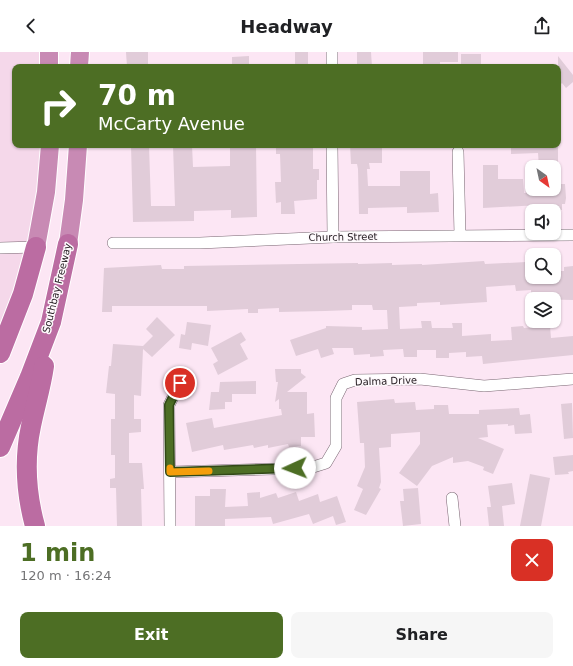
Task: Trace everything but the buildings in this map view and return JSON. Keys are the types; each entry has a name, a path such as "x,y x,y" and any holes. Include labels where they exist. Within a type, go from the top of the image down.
{"highway":[{"path":"49,52 49,64"},
{"path":"79,64 80,52"},
{"path":"0,353 23,294 36,247 46,192 50,148"},
{"name":"Southbay Freeway","path":"0,447 30,377 51,322 68,244 74,200 78,148"},
{"path":"35,526 28,497 27,461 31,428 43,372 51,322"}],"street":[{"path":"332,52 332,64"},
{"path":"332,148 333,237"},
{"path":"458,152 460,235"},
{"name":"Church Street","path":"113,242 200,243 333,237 573,235"},
{"path":"0,248 36,247"},
{"name":"Dalma Drive","path":"170,472 310,468 326,463 336,446 336,398 343,384 355,380 420,379 484,386 573,379"},
{"path":"170,526 169,405 180,383"},
{"path":"452,498 455,526"}],"shaded area":[{"path":"0,52 49,52 49,64 12,64 12,148 50,148 46,192 0,353"}],"slow traffic":[{"path":"170,468 170,472 209,471"}],"route":[{"path":"180,383 169,405 170,472 295,468"}]}
